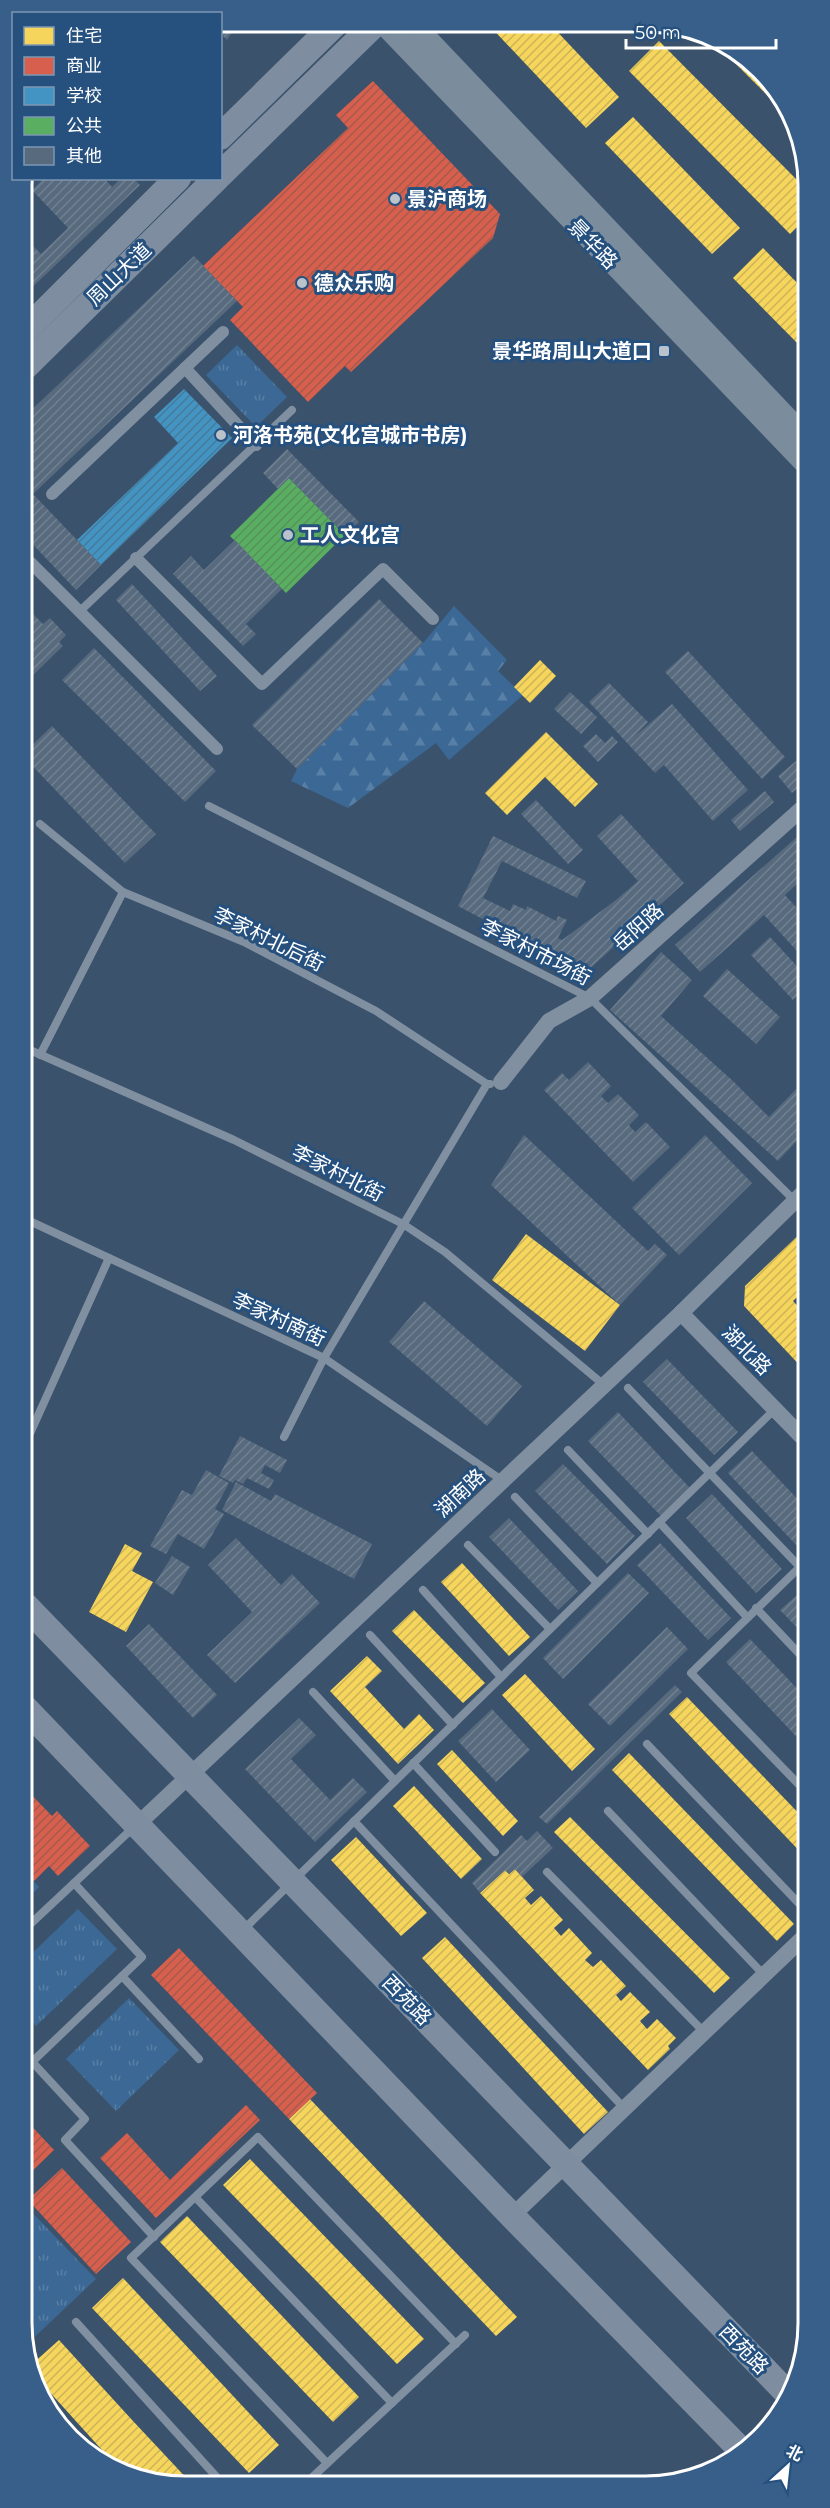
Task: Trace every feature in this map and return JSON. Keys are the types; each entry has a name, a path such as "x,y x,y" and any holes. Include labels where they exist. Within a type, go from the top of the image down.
{"main road":[{"path":"222,135 327,32"},
{"path":"222,173 367,32"},
{"name":"景华路","path":"392,32 798,456"},
{"name":"景华路","path":"420,32 798,430"},
{"name":"周山大道","path":"32,324 176,180"},
{"name":"周山大道","path":"32,360 215,180"},
{"name":"西苑路","path":"32,1612 783,2389"},
{"path":"32,1715 512,2216 737,2446"}],"street":[{"path":"52,494 224,332"},
{"path":"185,368 256,445"},
{"path":"136,558 262,684 383,568 433,619"},
{"path":"32,564 217,749"},
{"name":"岳阳路","path":"494,1083 549,1021 590,998 798,812"},
{"name":"湖南路","path":"138,1824 681,1313 798,1198"},
{"name":"湖北路","path":"681,1313 798,1432"},
{"path":"512,2216 798,1943"}],"lane":[{"path":"79,612 292,410"},
{"name":"李家村市场街","path":"208,806 590,998 798,1192"},
{"name":"李家村北后街","path":"40,824 123,892 244,942 376,1011 494,1083"},
{"path":"40,1055 123,892"},
{"name":"李家村北街","path":"32,1051 234,1140 403,1224 445,1252 604,1385"},
{"path":"284,1437 324,1358 403,1224 494,1083"},
{"name":"李家村南街","path":"32,1222 324,1358 503,1481"},
{"path":"32,1429 109,1258"},
{"path":"628,1388 798,1564"},
{"path":"242,1932 776,1409"},
{"path":"568,1450 648,1534"},
{"path":"515,1497 597,1583"},
{"path":"659,1522 747,1617"},
{"path":"468,1545 550,1629"},
{"path":"798,1568 691,1673 798,1784"},
{"path":"423,1590 501,1677"},
{"path":"756,1608 798,1652"},
{"path":"370,1635 453,1725"},
{"path":"313,1692 395,1781"},
{"path":"647,1744 798,1903"},
{"path":"413,1763 495,1852"},
{"path":"608,1811 764,1975"},
{"path":"354,1821 624,2108"},
{"path":"32,1922 138,1824"},
{"path":"547,1872 704,2032"},
{"path":"74,1883 142,1958 32,2062 85,2119 65,2140 153,2237"},
{"path":"123,1976 199,2060"},
{"path":"327,2463 131,2258 258,2137 456,2344"},
{"path":"196,2198 393,2403"},
{"path":"76,2322 216,2476"},
{"path":"313,2476 465,2335"}],"green space":[{"path":"237,345 287,397 256,427 206,375"},
{"path":"454,606 507,660 498,671 523,695 449,760 436,743 348,808 291,781 297,769 423,643"},
{"path":"32,1880 39,1887 32,1894"},
{"path":"78,1909 117,1949 36,2026 32,2022 32,1953"},
{"path":"129,1998 179,2050 116,2111 66,2059"},
{"path":"32,2212 96,2279 33,2339"}],"building: 住宅":[{"path":"495,32 558,32 619,97 586,128"},
{"path":"659,41 798,181 798,226 790,234 629,71"},
{"path":"728,56 754,76 774,102"},
{"path":"633,117 740,228 712,254 605,143"},
{"path":"763,248 798,284 798,344 733,278"},
{"path":"540,660 556,676 530,703 514,687"},
{"path":"546,732 598,784 575,807 545,777 507,815 485,793"},
{"path":"526,1234 620,1305 585,1351 492,1280"},
{"path":"798,1236 798,1296 793,1301 798,1306 798,1363 744,1306 745,1286"},
{"path":"125,1544 142,1553 132,1571 153,1582 126,1632 89,1612"},
{"path":"462,1563 530,1637 509,1656 441,1582"},
{"path":"414,1610 485,1683 463,1703 392,1631"},
{"path":"367,1656 382,1671 365,1687 404,1729 419,1714 434,1730 398,1764 330,1691"},
{"path":"525,1674 595,1749 572,1771 502,1695"},
{"path":"687,1697 798,1813 798,1849 669,1714"},
{"path":"452,1750 518,1821 503,1836 437,1764"},
{"path":"629,1753 794,1924 777,1941 612,1770"},
{"path":"414,1786 482,1859 461,1879 393,1806"},
{"path":"570,1817 730,1978 714,1993 554,1832"},
{"path":"356,1837 427,1913 401,1936 331,1860"},
{"path":"515,1869 534,1890 525,1898 531,1905 541,1896 563,1920 554,1928 561,1936 569,1928 592,1953 585,1960 593,1967 601,1960 626,1986 616,1995 621,2001 630,1992 650,2012 640,2021 647,2029 657,2019 676,2038 668,2046 670,2049 648,2070 480,1893 505,1870 509,1874"},
{"path":"445,1937 608,2112 584,2134 422,1958"},
{"path":"310,2099 517,2317 496,2336 289,2119"},
{"path":"250,2159 424,2339 397,2364 223,2185"},
{"path":"187,2216 359,2397 333,2422 160,2242"},
{"path":"123,2278 279,2445 249,2473 92,2308"},
{"path":"59,2340 184,2476 155,2474 108,2456 46,2388 36,2360"}],"building: 商业":[{"path":"373,81 500,214 493,238 351,372 345,366 308,402 230,320 243,307 203,266 348,128 336,115"},
{"path":"32,1795 52,1816 57,1811 90,1846 58,1876 49,1866 34,1881 32,1879"},
{"path":"179,1948 317,2093 289,2119 151,1975"},
{"path":"246,2105 260,2120 156,2218 100,2158 127,2133 170,2180"},
{"path":"32,2127 54,2150 32,2171"},
{"path":"62,2168 131,2242 96,2274 32,2204 32,2196"}],"building: 学校":[{"path":"184,389 232,438 101,565 77,540 178,443 154,417"}],"building: 公共":[{"name":"工人文化宫","path":"289,478 345,535 286,593 230,536"}],"building: 其他":[{"path":"222,32 232,32 227,40"},
{"path":"42,180 106,180 112,187 119,180 135,180 140,185 32,288 32,245 41,254 68,228 32,190"},
{"path":"194,256 237,301 33,494 101,565 76,590 32,544 32,410"},
{"path":"287,449 359,522 345,535 289,478 278,489 263,473"},
{"path":"235,540 282,589 246,624 256,634 243,646 173,574 191,556 204,570"},
{"path":"132,584 217,676 200,691 116,600"},
{"path":"379,599 423,643 297,769 252,725"},
{"path":"32,613 43,624 50,618 66,635 59,642 63,646 32,676"},
{"path":"94,648 216,771 185,802 62,680"},
{"path":"688,651 785,757 762,779 665,672"},
{"path":"609,683 648,722 634,737 672,704 748,790 713,821 664,765 655,773 589,702"},
{"path":"570,692 597,717 581,734 554,709"},
{"path":"52,726 156,834 125,863 32,765 32,745"},
{"path":"596,734 605,743 612,736 618,742 598,762 583,746"},
{"path":"798,759 798,788 792,793 778,776"},
{"path":"765,791 774,802 740,831 731,820"},
{"path":"536,800 583,850 568,864 521,814"},
{"path":"621,814 684,883 585,973 458,906 493,836 586,881 577,898 502,861 483,898 510,911 513,904 526,910 527,906 556,921 558,916 567,920 558,938 562,940 638,881 597,836"},
{"path":"798,836 798,883 785,895 798,909 798,952 764,915 700,972 675,945"},
{"path":"770,937 798,967 798,995 793,1000 751,955"},
{"path":"661,952 692,980 661,1016 769,1117 798,1087 798,1140 778,1161 610,1010"},
{"path":"727,969 780,1017 756,1044 703,996"},
{"path":"588,1062 611,1086 601,1096 608,1103 618,1094 639,1115 629,1125 635,1132 646,1122 670,1147 633,1182 544,1090 562,1073 569,1080"},
{"path":"524,1135 648,1251 655,1244 667,1255 620,1305 491,1185"},
{"path":"705,1135 752,1183 679,1255 632,1208"},
{"path":"424,1301 522,1386 487,1426 389,1342"},
{"path":"667,1359 738,1432 714,1455 643,1382"},
{"path":"618,1412 690,1488 661,1516 588,1441"},
{"path":"240,1436 287,1460 280,1473 265,1465 261,1473 274,1480 269,1489 247,1478 243,1484 235,1480 233,1483 219,1476"},
{"path":"752,1451 798,1499 798,1547 728,1473"},
{"path":"563,1464 635,1536 607,1564 535,1491"},
{"path":"206,1470 229,1483 215,1509 224,1514 204,1549 178,1534 166,1554 150,1546 182,1490 192,1495"},
{"path":"236,1482 271,1501 275,1494 372,1544 354,1579 222,1510"},
{"path":"712,1494 782,1569 756,1593 686,1518"},
{"path":"509,1518 578,1591 558,1610 489,1537"},
{"path":"236,1538 281,1585 292,1574 320,1603 235,1683 207,1655 252,1612 208,1565"},
{"path":"660,1543 731,1618 708,1640 637,1565"},
{"path":"172,1556 190,1567 173,1595 155,1583"},
{"path":"628,1573 649,1593 563,1679 543,1658"},
{"path":"798,1594 798,1629 780,1610"},
{"path":"149,1624 217,1695 193,1718 126,1646"},
{"path":"667,1627 688,1649 610,1726 588,1704"},
{"path":"750,1639 798,1689 798,1738 726,1662"},
{"path":"675,1685 682,1692 547,1824 539,1817"},
{"path":"492,1709 530,1750 496,1782 458,1741"},
{"path":"299,1718 316,1735 291,1759 330,1800 353,1778 367,1792 315,1842 245,1769"},
{"path":"537,1831 553,1848 522,1877 515,1869 509,1874 505,1870 480,1893 472,1883 521,1835 527,1841"}],"place":[{"name":"景沪商场","path":"395,199"},
{"name":"德众乐购","path":"302,283"},
{"name":"景华路周山大道口","path":"664,351"},
{"name":"河洛书苑(文化宫城市书房)","path":"221,435"},
{"name":"工人文化宫","path":"288,535"}]}
